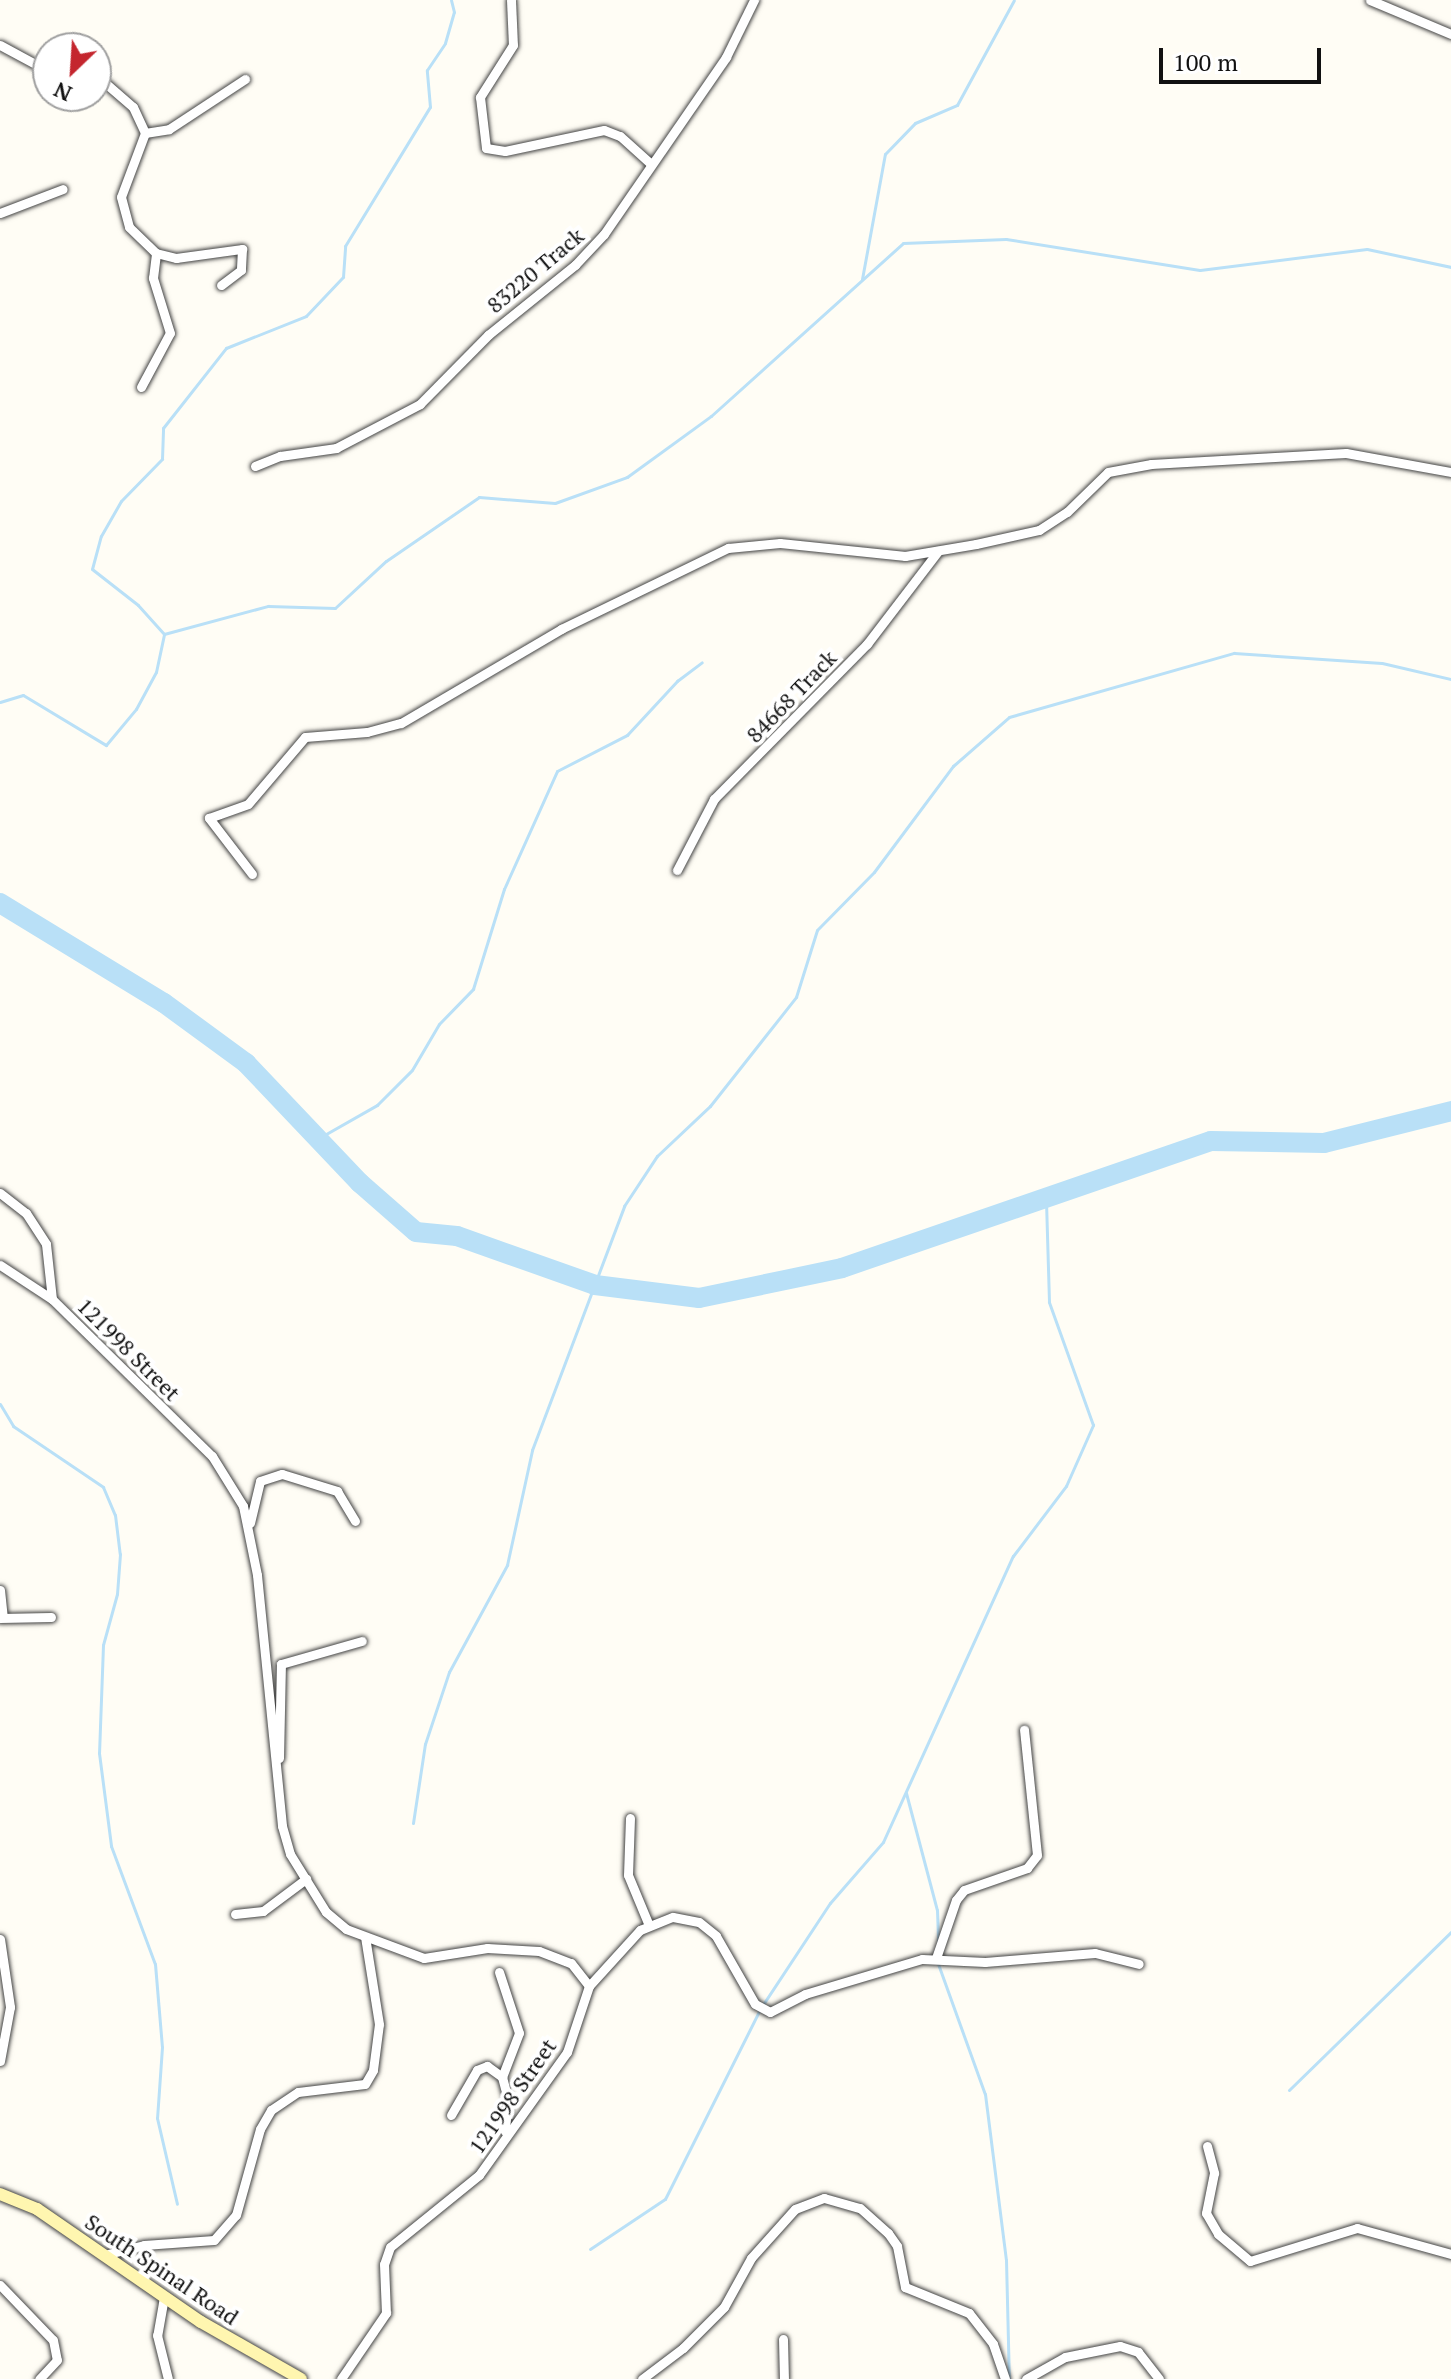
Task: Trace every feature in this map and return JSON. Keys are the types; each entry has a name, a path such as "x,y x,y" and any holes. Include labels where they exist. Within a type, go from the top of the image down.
{"street":[{"path":"511,0 516,23 513,45 480,97 486,148 505,151 604,130 620,136 651,164"},
{"name":"83220 Track","path":"255,466 280,456 336,448 428,398 488,335 595,245 726,57 754,0"},
{"path":"1370,0 1451,34"},
{"path":"0,45 32,62"},
{"path":"145,133 169,129 245,79"},
{"path":"112,89 133,107 145,133 121,197 129,227 156,253 187,258 242,249 241,270 221,285"},
{"path":"0,213 63,189"},
{"path":"141,387 170,333 153,278 156,253"},
{"path":"252,874 209,818 258,795 305,737 367,732 401,723 561,629 740,545 808,545 891,556 938,551 1039,530 1067,512 1099,478 1118,469 1232,457 1346,453 1451,472"},
{"name":"84668 Track","path":"677,870 714,799 858,653 938,551"},
{"name":"121998 Street","path":"0,1193 26,1213 46,1244 52,1299 212,1456 236,1490 249,1527 285,1841 326,1912 365,1937 424,1958 487,1948 539,1951 571,1963 589,1986 567,2052 472,2183 390,2247 384,2264 386,2313 341,2379"},
{"path":"0,1265 52,1299"},
{"name":"121998 Street","path":"249,1527 260,1481 282,1474 337,1491 355,1521"},
{"path":"0,1590 2,1618 51,1617"},
{"path":"276,1773 278,1667 285,1660 362,1641"},
{"path":"936,1958 956,1900 964,1890 1027,1868 1037,1855 1024,1730"},
{"path":"630,1818 628,1875 648,1923"},
{"path":"235,1914 263,1911 306,1879"},
{"path":"589,1986 648,1923 673,1917 706,1926 730,1954 755,2004 770,2012 816,1990 936,1958 985,1962 1095,1953 1139,1964"},
{"path":"104,2255 144,2245 214,2240 236,2215 260,2129 271,2110 298,2092 365,2084 373,2070 379,2024 365,1937"},
{"path":"0,1939 10,2000 0,2061"},
{"path":"499,1972 519,2033 502,2077 508,2100 503,2138"},
{"path":"0,1992 10,2000"},
{"path":"451,2115 477,2070 487,2066 502,2077"},
{"path":"1207,2146 1214,2173 1206,2213 1245,2259 1259,2261 1287,2247 1357,2228 1451,2254"},
{"name":"South Spinal Road","path":"0,2194 37,2209 164,2297 301,2379"},
{"path":"642,2379 724,2307 755,2253 795,2209 816,2198 848,2203 876,2220 897,2246 902,2283 969,2313 993,2344 1005,2379"},
{"path":"0,2285 53,2340 57,2360 39,2379"},
{"path":"164,2297 157,2335 168,2379"},
{"path":"783,2339 784,2379"},
{"path":"1026,2379 1065,2357 1120,2346 1138,2352 1159,2379"}],"waterway":[{"path":"0,702 23,695 106,745 136,709 156,672 164,634 138,605 92,569 101,536 121,501 162,459 163,428 226,348 306,316 343,277 345,246 430,107 427,70 445,43 454,12 451,0"},
{"path":"862,279 885,154 915,123 957,105 1014,0"},
{"path":"164,634 268,606 335,608 386,561 479,497 555,503 627,477 711,416 903,243 1006,239 1200,270 1367,249 1451,267"},
{"path":"413,1823 425,1744 449,1672 507,1565 532,1450 624,1206 657,1156 710,1106 796,997 817,930 874,872 953,766 1009,717 1234,653 1382,663 1451,679"},
{"path":"319,1138 377,1105 412,1070 439,1024 473,989 504,889 557,771 627,735 677,681 702,662"},
{"path":"0,903 164,1003 246,1063 360,1183 416,1232 457,1236 595,1285 699,1298 842,1268 1211,1141 1324,1143 1451,1111"},
{"path":"590,2249 665,2199 760,2009 830,1903 883,1842 1013,1556 1066,1486 1093,1425 1049,1302 1046,1198"},
{"path":"0,1404 13,1426 103,1487 115,1515 120,1554 117,1594 103,1645 99,1753 111,1846 155,1964 162,2047 157,2118 177,2204"},
{"path":"906,1793 937,1910 938,1941"},
{"path":"1289,2090 1451,1932"},
{"path":"937,1961 985,2094 1006,2260 1009,2379"}]}
